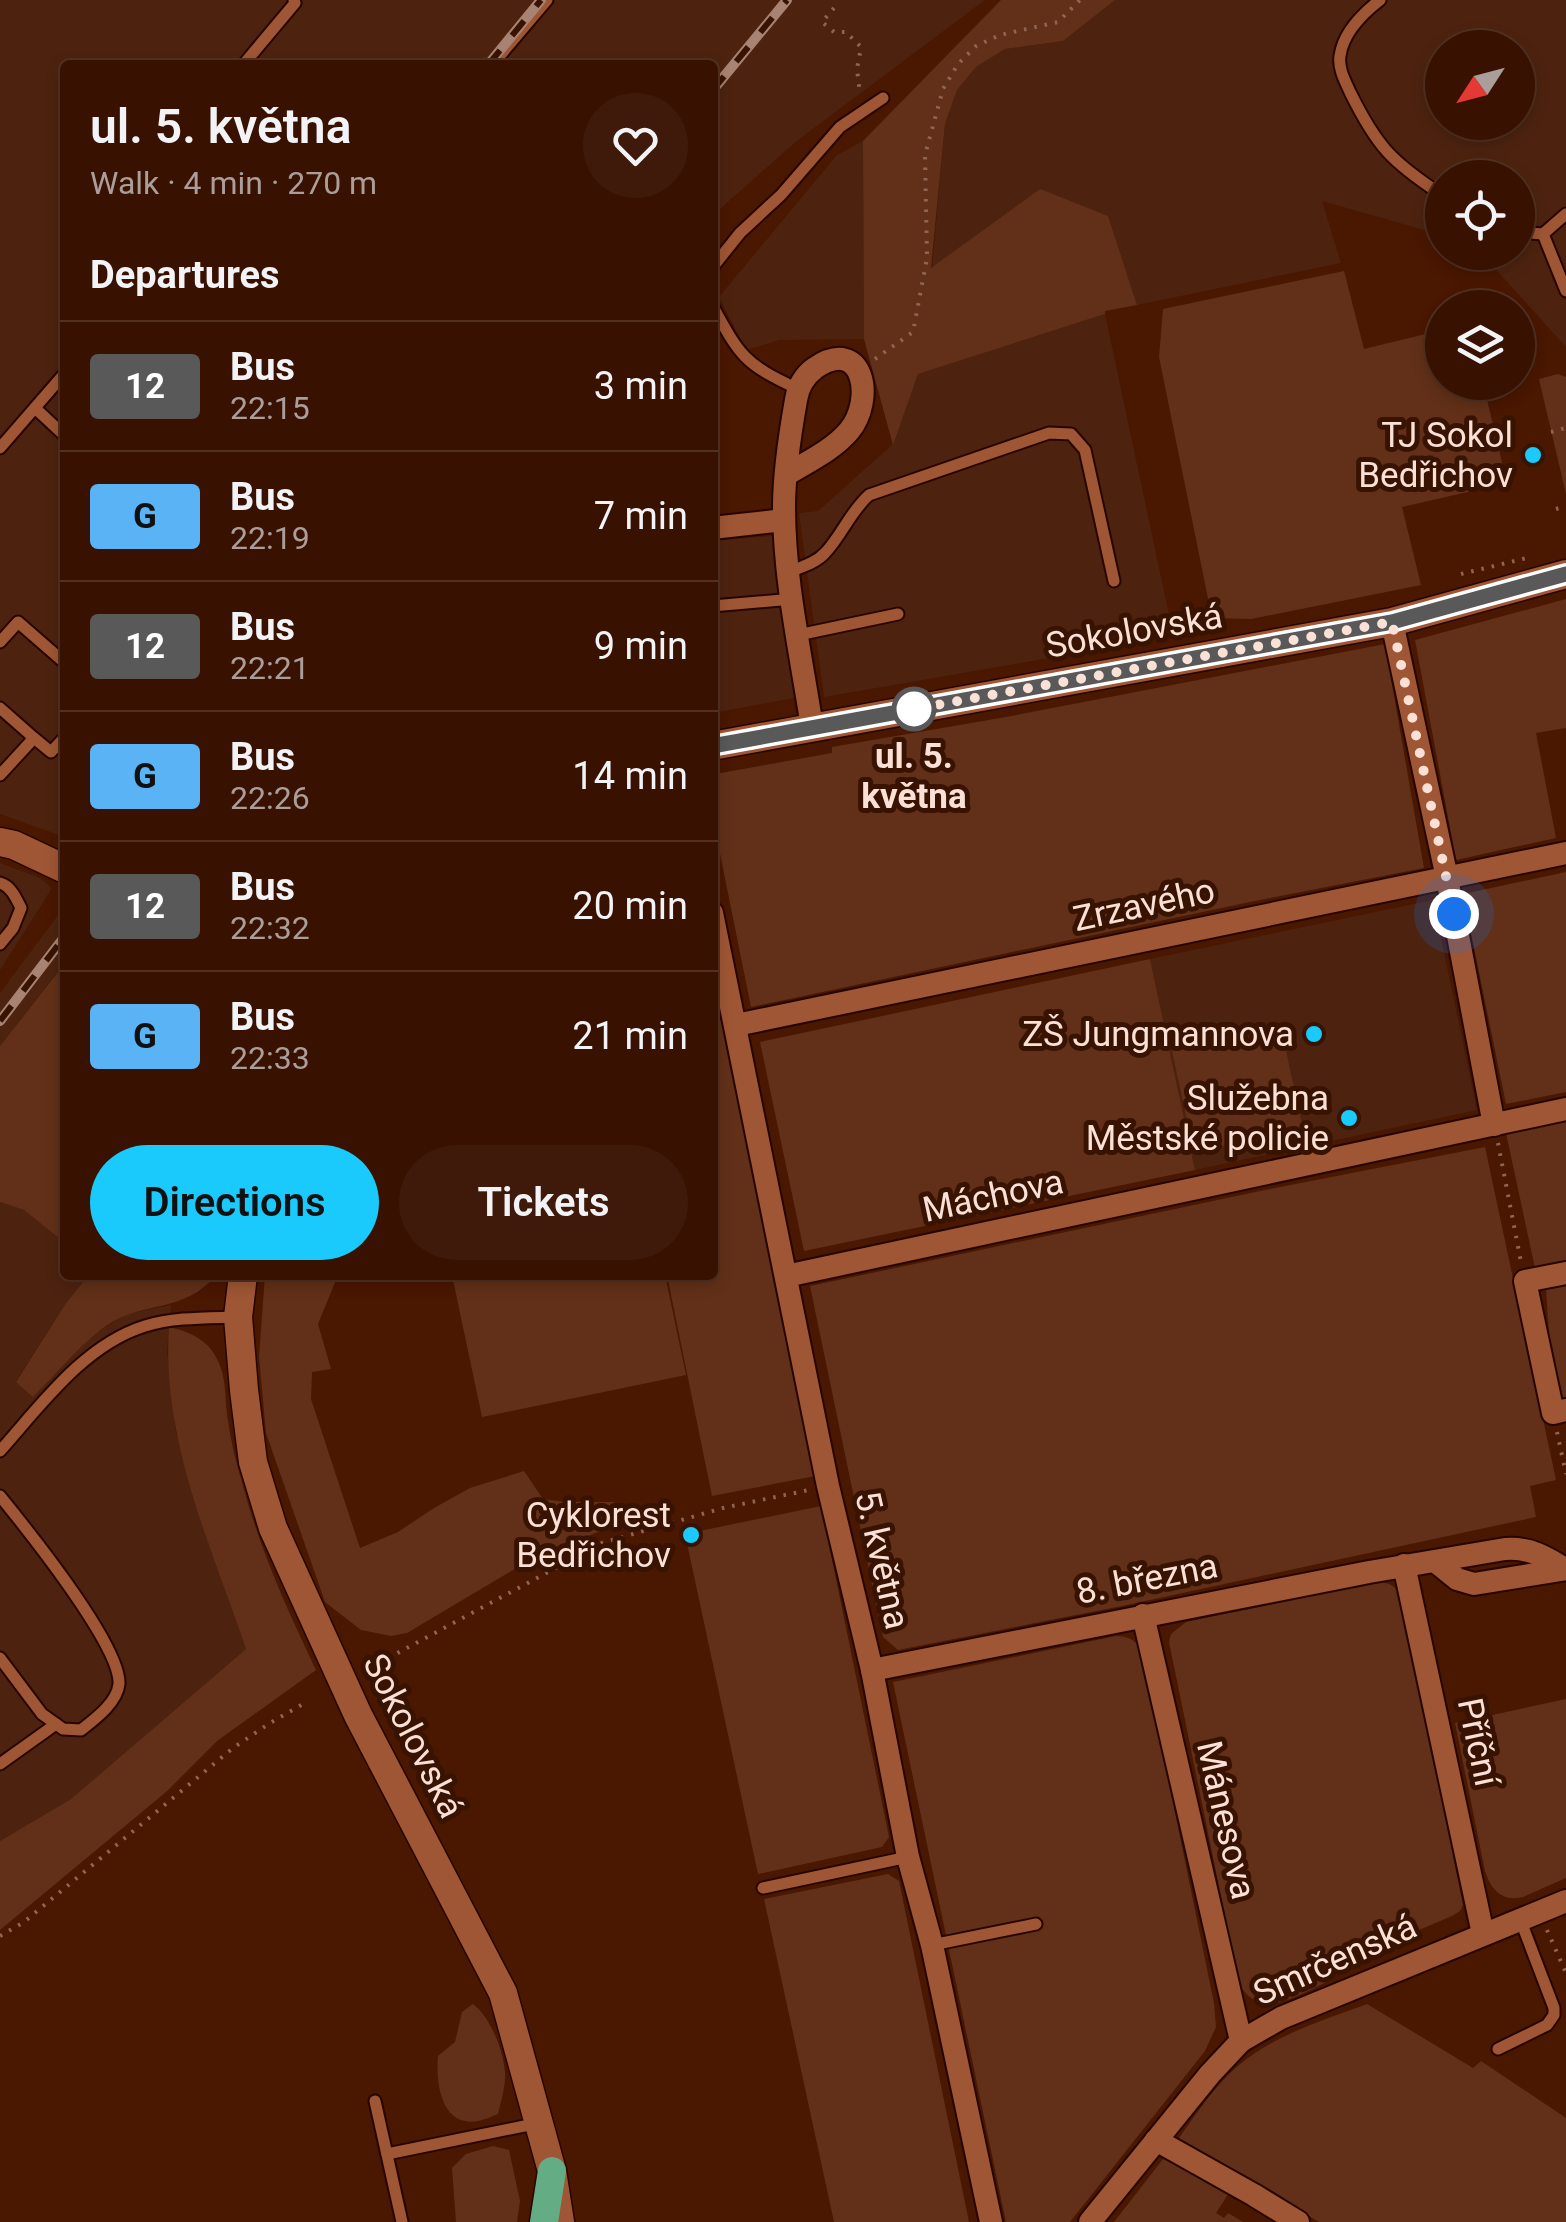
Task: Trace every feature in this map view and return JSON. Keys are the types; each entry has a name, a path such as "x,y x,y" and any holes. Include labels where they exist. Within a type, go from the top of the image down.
{"highway":[{"path":"544,2222 552,2170"}],"street":[{"path":"786,475 831,447 859,416 864,398 862,379 859,371 845,360 829,360 808,374 798,388 786,475 784,520 789,572 812,727"},
{"path":"718,527 784,520"},
{"name":"Sokolovská","path":"718,745 1392,622 1566,574"},
{"path":"1392,622 1447,878 1494,1125"},
{"path":"7,843 60,867"},
{"name":"Zrzavého","path":"736,1024 1566,854"},
{"name":"5. května","path":"718,940 828,1486 872,1670 908,1857 932,1945 991,2222"},
{"name":"Máchova","path":"786,1276 1566,1109"},
{"path":"1559,1411 1525,1281 1566,1272"},
{"name":"Sokolovská","path":"242,1280 238,1317 252,1462 273,1528 358,1715 504,1993 552,2170 560,2222"},
{"name":"8. března","path":"872,1670 1404,1565 1436,1562 1457,1579 1474,1584 1566,1569"},
{"name":"Příční","path":"1404,1565 1483,1934"},
{"name":"Mánesova","path":"1143,1615 1240,2041"},
{"name":"Smrčenská","path":"1090,2222 1240,2041 1281,2018 1566,1901"},
{"path":"1156,2140 1298,2222"}],"lane":[{"path":"247,60 295,4 294,0"},
{"path":"496,60 546,0"},
{"path":"1380,0 1344,39 1338,60 1374,137 1406,171 1425,183"},
{"path":"718,260 840,128 883,98"},
{"path":"1535,233 1543,234 1566,214"},
{"path":"1543,234 1566,291"},
{"path":"718,316 744,358 758,370 798,388"},
{"path":"0,448 60,379"},
{"path":"35,408 60,431"},
{"path":"789,572 824,555 869,495 1049,433 1070,434 1085,450 1114,581"},
{"path":"718,606 793,599"},
{"path":"798,634 898,614"},
{"path":"0,642 18,622 60,659"},
{"path":"0,708 52,752 60,743"},
{"path":"0,775 34,738"},
{"path":"0,883 15,896 20,908 13,928 0,944"},
{"path":"0,1450 56,1388 113,1340 176,1319 238,1317"},
{"path":"0,1496 89,1614 114,1662 119,1685 105,1712 81,1730 63,1729 42,1714 0,1658"},
{"path":"0,1764 56,1724"},
{"path":"763,1888 908,1857"},
{"path":"1498,2049 1547,2025 1554,2015 1530,1916"},
{"path":"932,1945 1036,1924"},
{"path":"375,2101 402,2222"},
{"path":"387,2154 539,2124"}],"path":[{"path":"859,371 912,332 927,258 925,155 942,89 976,46 1000,34 1058,22 1080,0"},
{"path":"834,8 822,22 834,32 846,32 861,48 857,70 860,97 840,128"},
{"path":"1551,432 1566,428"},
{"path":"1556,509 1566,506"},
{"path":"1461,574 1531,557"},
{"path":"1494,1125 1525,1281"},
{"path":"1559,1411 1566,1474"},
{"path":"379,1663 602,1543 723,1508 828,1486"},
{"path":"0,1936 24,1922 234,1748 308,1701"},
{"path":"1530,1916 1566,1973"}],"shaded area":[{"path":"0,0 985,0 798,140 718,211 718,60 60,60 60,835 0,814"},
{"path":"1001,0 1115,0 1063,41 1005,49 976,67 957,90 945,124 931,268 1040,189 1108,216 1137,305 1105,311 918,374 893,445 864,339 863,141"},
{"path":"1115,0 1566,0 1566,347 1535,313 1535,290 1514,290 1496,270 1535,270 1535,160 1425,160 1425,230 1322,201 1341,263 1137,305 1108,216 932,268 945,124 957,90 976,67 1005,49 1063,41"},
{"path":"863,141 864,339 780,340 746,350 719,297 837,155"},
{"path":"1344,271 1364,349 1425,334 1425,400 1487,400 1507,483 1402,507 1421,585 1251,619 1212,618 1159,357 1163,309"},
{"path":"1105,314 1172,629 1079,653 824,697 799,513 818,511 892,445 918,374"},
{"path":"1558,374 1566,377 1566,494 1539,379"},
{"path":"773,536 794,698 718,712 718,541"},
{"path":"1566,599 1566,728 1536,733 1556,838 1456,860 1415,640"},
{"path":"1385,644 1424,868 751,1007 718,844 718,773 832,753 832,747"},
{"path":"0,863 40,878 52,888 0,970"},
{"path":"1566,872 1566,1092 1506,1104 1463,894"},
{"name":"ZŠ Jungmannova","path":"1433,900 1477,1110 1195,1170 1150,959"},
{"path":"60,913 60,968 0,1046 0,993"},
{"path":"1150,959 1195,1170 804,1251 760,1042"},
{"path":"60,969 60,1239 24,1210 0,1202 0,1046"},
{"path":"718,999 815,1476 712,1496 668,1280 718,1280"},
{"path":"1281,1028 1303,1129 1194,1152 1172,1051"},
{"path":"1566,1120 1566,1266 1536,1273 1506,1133"},
{"path":"1485,1147 1556,1480 1530,1486 1536,1517 898,1650 883,1637 810,1286"},
{"path":"0,1202 24,1210 60,1239 60,1280 85,1280 16,1381 127,1314 171,1305 167,1351 176,1432 209,1545 246,1649 71,1799 0,1841"},
{"path":"85,1280 211,1280 191,1296 106,1326 33,1397 16,1382"},
{"path":"265,1280 336,1280 318,1324 331,1369 312,1372 311,1399 360,1548 398,1532 470,1488 524,1471 543,1499 614,1502 614,1525 523,1564 407,1633 391,1636 361,1630 325,1602 266,1433 259,1357"},
{"path":"453,1280 666,1280 686,1375 482,1417"},
{"path":"1566,1285 1564,1404 1549,1335 1546,1289"},
{"path":"169,1327 198,1338 218,1361 233,1448 249,1507 274,1578 316,1670 217,1741 166,1792 0,1930 0,1841 71,1799 246,1649 204,1531 181,1451 173,1410"},
{"path":"821,1506 889,1837 882,1847 758,1874 685,1534"},
{"path":"1378,1582 1393,1587 1402,1601 1463,1905 1452,1916 1329,1968 1331,1980 1307,1992 1282,2002 1258,2002 1239,1984 1169,1642 1171,1634 1186,1622"},
{"path":"1116,1636 1134,1641 1143,1656 1216,2027 1205,2051 1070,2222 1006,2222 893,1682"},
{"path":"1566,1699 1566,1878 1523,1897 1509,1898 1494,1889 1485,1871 1455,1723"},
{"path":"888,1874 899,1881 969,2222 834,2222 764,1899"},
{"path":"473,2004 495,2035 505,2077 498,2114 469,2122 456,2118 445,2104 439,2084 438,2056 455,2042 462,2012"},
{"path":"1367,2004 1473,2068 1481,2061 1566,2118 1566,2222 1319,2222 1179,2138 1222,2081 1253,2054 1300,2029"},
{"path":"493,2146 509,2150 520,2201 517,2222 456,2222 452,2168 466,2154"},
{"path":"1167,2154 1229,2193 1216,2213 1224,2218 1228,2213 1243,2222 1114,2222"}],"railway":[{"path":"492,60 541,0"},
{"path":"718,84 787,0"},
{"path":"0,1021 60,943"}],"bus line":[{"name":"12","path":"718,745 1392,622 1566,574"}],"place":[{"name":"TJ Sokol Bedřichov","path":"1533,455"},
{"name":"ul. 5. května","path":"914,709"},
{"name":"ZŠ Jungmannova","path":"1314,1034"},
{"name":"Služebna Městské policie","path":"1349,1118"},
{"name":"Cyklorest Bedřichov","path":"691,1535"}],"route":[{"path":"914,709 909,710 1392,622 1454,914"}]}
